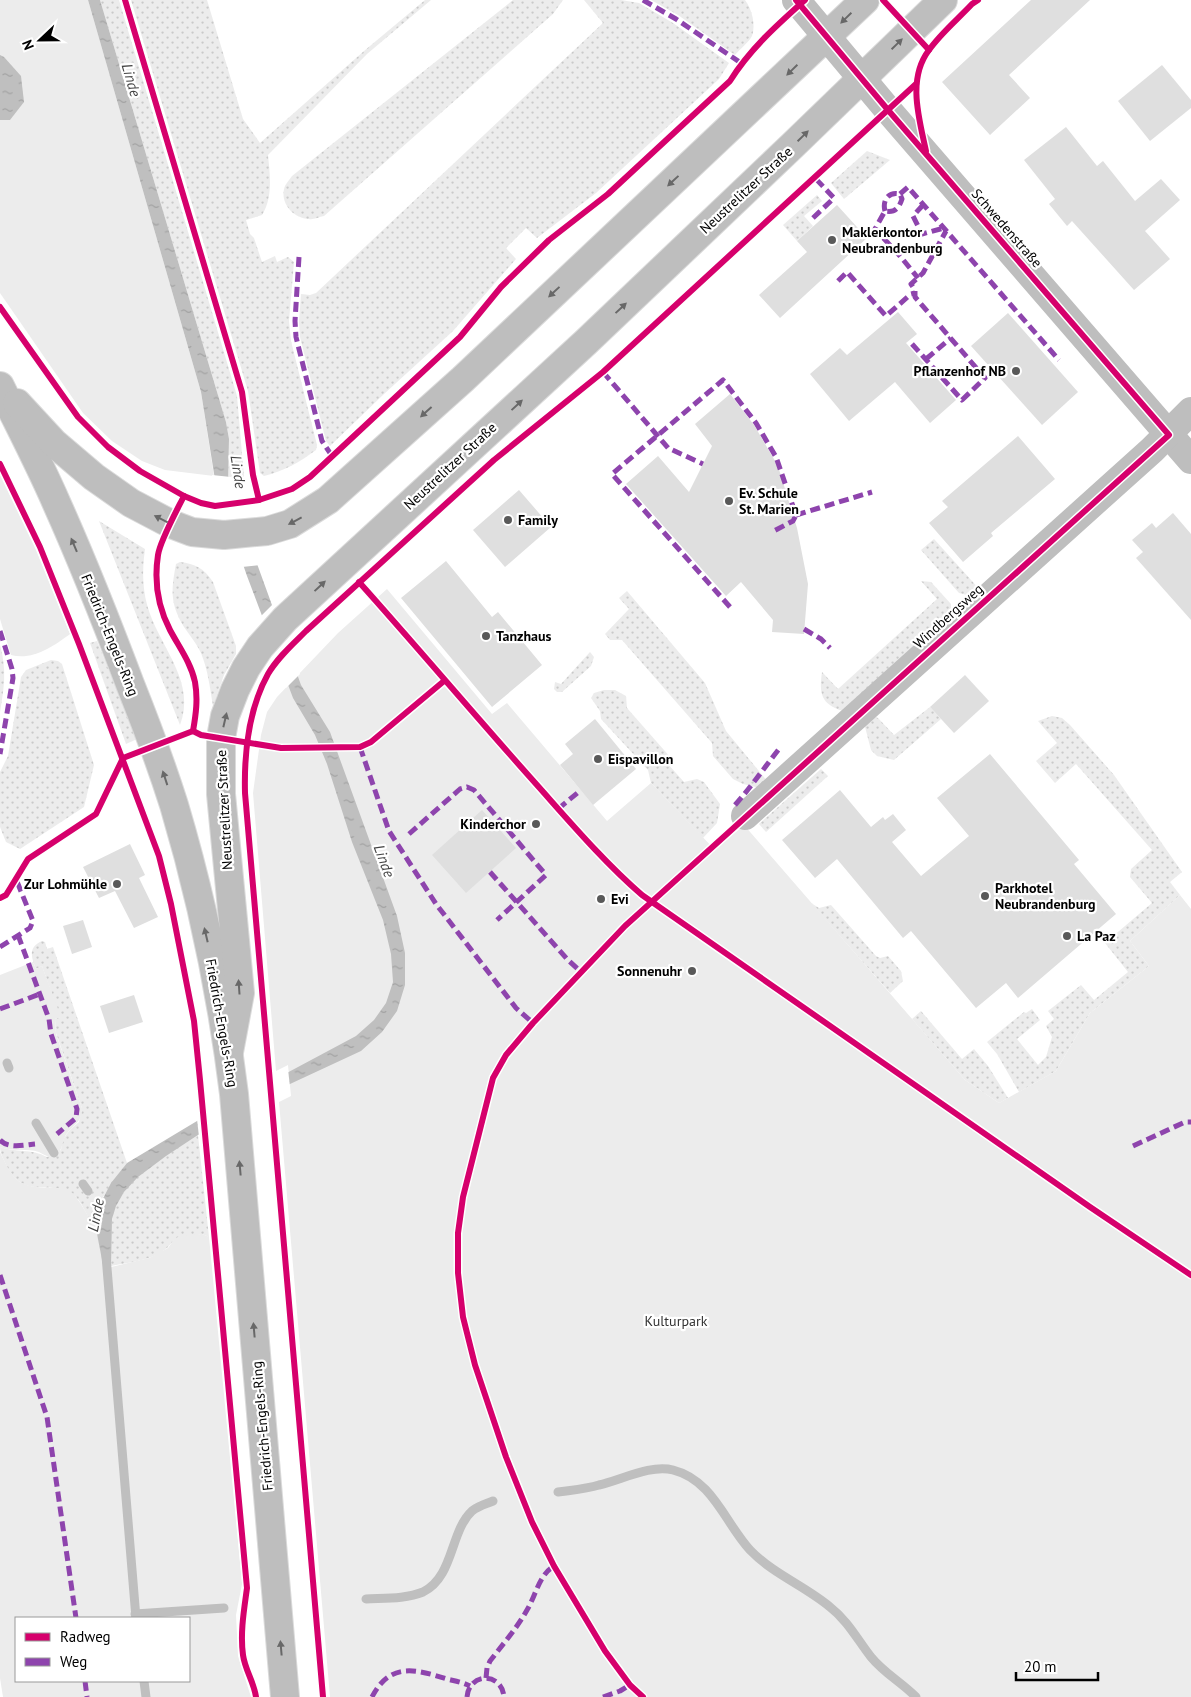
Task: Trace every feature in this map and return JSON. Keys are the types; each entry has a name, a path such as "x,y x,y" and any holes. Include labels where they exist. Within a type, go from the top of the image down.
{"main road":[{"name":"Schwedenstraße","path":"796,0 1191,460"},
{"path":"0,385 54,442 94,477 131,503 171,524 192,532 224,535 258,533 290,524 328,500 463,379 865,0"},
{"name":"Neustrelitzer Straße","path":"229,1052 240,993 221,803 221,738 225,716 235,690 246,668 260,647 285,619 586,342 943,0"},
{"name":"Friedrich-Engels-Ring","path":"0,385 56,502 111,634 157,754 193,875 220,998 229,1052 237,1125 286,1697"},
{"name":"Windbergsweg","path":"745,816 1169,435 1191,410"}],"green space":[{"path":"0,0 88,0 201,392 214,476 165,470 142,461 112,441 83,413 0,293"},
{"path":"100,0 119,0 237,396 244,477 241,478 228,477 229,439 226,422"},
{"path":"131,0 207,0 243,119 260,143 364,51 425,0 431,0 367,54 268,155 270,186 268,201 262,215 246,220 262,262 275,256 277,262 288,257 294,262 289,321 291,341 317,445 316,450 304,458 285,469 271,474 264,476 260,473 248,391"},
{"path":"513,0 563,0 553,14 324,216 312,219 303,218 297,216 288,208 285,203 284,192 285,186 292,176"},
{"path":"584,0 621,0 639,3 673,23 729,63 719,79 596,193 537,238 526,228 506,248 516,259 453,331 330,446 326,441 300,337 301,294 310,295 316,293 603,23"},
{"path":"651,0 745,0 753,17 754,27 752,36 735,55 678,15"},
{"path":"867,151 890,160 844,199 831,183"},
{"path":"817,195 822,201 804,216 813,226 797,241 783,225"},
{"path":"0,475 36,550 70,634 50,648 27,656 11,655 0,619"},
{"path":"99,521 145,549 143,582 147,606 176,668 184,695 184,710 180,725"},
{"path":"934,539 981,591 975,597 959,593 921,550"},
{"path":"180,562 199,567 213,582 236,646 236,654 224,675 213,706 207,672 201,653 179,619 174,604 174,573 176,564"},
{"path":"921,581 931,582 951,604 951,613 843,711 830,705 823,697 821,686 822,672 838,689 937,599"},
{"name":"Kulturpark","path":"387,589 492,714 507,703 607,821 651,783 715,850 744,825 965,1080 999,1103 1056,1071 1090,1013 1149,966 1130,941 1180,895 1191,909 1191,1697 330,1697 279,1102 291,1096 288,1065 276,1071 253,793 261,735 267,712 277,697 338,633"},
{"path":"627,591 705,683 726,731 768,782 760,788 743,784 733,779 713,756 712,743 622,640 610,640 605,634 629,609 619,598"},
{"path":"97,641 137,739 126,744 90,643"},
{"path":"0,645 4,671 4,687 0,712"},
{"path":"590,652 594,657 591,666 562,692 557,692 554,689 555,682 561,684"},
{"path":"51,660 62,664 94,765 84,807 20,849 6,842 0,827 0,772 8,756 21,677 26,670"},
{"path":"604,690 615,690 626,696 627,708 671,758 667,763 684,782 697,779 704,782 720,804 717,823 703,838 651,783 648,770 601,719 600,711 591,698 594,693"},
{"path":"930,707 941,719 894,760 877,756 871,750 864,723 872,716 878,718 894,735"},
{"path":"1052,716 1062,718 1070,725 1114,775 1182,872 1170,882 1180,895 1130,941 1149,966 1090,1013 1056,1071 1019,1092 997,1054 987,1042 1024,1012 1026,1013 1032,1009 1040,1020 1017,1039 1038,1065 1046,1057 1052,1037 1046,1026 1054,1019 1048,1011 1081,985 1094,1000 1128,972 1105,943 1152,903 1130,877 1131,869 1152,850 1076,764 1055,783 1036,761 1057,743 1038,721"},
{"path":"821,769 828,776 766,832 759,824"},
{"path":"811,903 819,908 831,905 876,956 880,958 888,956 901,971 903,981 890,993"},
{"path":"42,941 45,942 47,949 53,947 127,1163 103,1197 98,1208 97,1234 76,1197 58,1188 30,1186 22,1183 6,1165 0,1150 0,1147 29,1151 47,1157 61,1150 67,1134 79,1122 82,1108 56,1033 55,1019 60,1017 42,966 36,969 33,960 34,946"},
{"path":"33,962 36,969 42,966 61,1017 55,1019 56,1034 82,1108 80,1118 65,1137 59,1153 52,1157 34,1151 0,1147 0,975"},
{"path":"921,1011 962,1059 974,1049 988,1066 1008,1098 999,1103 965,1080 912,1019"},
{"path":"198,1135 209,1237 202,1234 173,1241 168,1247 153,1256 111,1266 111,1225 116,1206 123,1193 146,1170"},
{"path":"0,1152 9,1170 18,1181 32,1186 64,1189 78,1199 97,1234 103,1265 107,1268 149,1258 168,1248 179,1236 202,1234 209,1237 242,1584 236,1615 238,1656 251,1697 3,1697 0,1678"}],"water":[{"path":"88,0 100,0 226,422 229,439 228,484 301,685 330,732 397,916 405,953 405,985 397,1011 382,1032 361,1051 290,1084 198,1135 138,1177 124,1192 116,1206 112,1219 111,1266 107,1268 103,1265 97,1234 98,1208 111,1183 127,1163 197,1121 356,1036 374,1020 386,1003 393,982 391,954 383,920 352,842 327,764 315,735 293,698 247,576 216,486 201,392"},
{"path":"0,55 21,76 24,102 10,120 0,120"}],"pier":[{"path":"212,475 231,477 231,484 260,565 242,567 261,616 274,603 300,674 286,688 245,577 214,487"},
{"path":"288,1069 290,1087 199,1137 197,1119"}],"building":[{"path":"1031,0 1090,0 1009,75 1030,98 990,135 942,82"},
{"path":"1162,65 1191,100 1191,108 1150,141 1118,101"},
{"path":"1066,127 1097,166 1103,161 1135,201 1161,179 1180,200 1145,231 1170,259 1134,290 1072,221 1067,226 1049,204 1055,199 1024,160"},
{"path":"837,205 867,238 780,318 759,295 807,252 797,241"},
{"path":"898,312 917,334 906,343 956,400 930,423 895,382 849,421 810,374 840,348 847,355"},
{"path":"1008,313 1078,392 1042,425 971,346"},
{"path":"730,394 754,425 778,466 797,528 808,584 804,634 772,632 773,620 741,582 726,596 626,484 658,456 689,492 712,446 695,424"},
{"path":"1018,436 1055,479 991,533 993,536 963,562 929,523 948,507 942,501"},
{"path":"519,490 551,527 505,567 473,530"},
{"path":"1173,513 1191,534 1191,620 1136,558 1143,552 1132,540 1152,523 1156,528"},
{"name":"Tanzhaus","path":"446,561 492,617 498,612 542,665 492,707 401,598"},
{"path":"965,675 989,701 954,733 930,707"},
{"name":"Eispavillon","path":"595,719 636,769 593,805 560,765 573,754 565,744"},
{"name":"Parkhotel Neubrandenburg","path":"990,754 1079,860 1074,864 1116,914 1018,998 1006,983 976,1008 911,931 903,938 837,859 815,878 782,840 840,790 871,827 883,817 885,820 893,814 906,830 892,842 921,876 969,836 937,798"},
{"path":"482,810 516,848 466,893 432,855"},
{"name":"Zur Lohmühle","path":"130,844 145,875 139,878 158,917 134,928 115,891 99,898 83,867"},
{"path":"83,920 92,947 72,954 63,926"},
{"path":"134,995 143,1022 109,1033 100,1006"}],"waterway":[{"path":"7,1063 9,1068"},
{"path":"36,1123 54,1153"},
{"path":"83,1184 88,1191"},
{"name":"Linde","path":"106,1256 136,1617"},
{"path":"558,1492 608,1483 636,1473 655,1469 673,1470 687,1475 708,1493 750,1550 769,1566 836,1612 876,1663 916,1697"},
{"path":"366,1599 409,1596 423,1592 433,1585 441,1576 459,1530 465,1520 474,1509 493,1501"},
{"path":"135,1614 224,1608"},
{"name":"Linde","path":"144,1682 146,1697"}],"marked path":[{"path":"643,0 676,19 741,63"},
{"path":"813,218 834,198 815,178"},
{"path":"900,194 908,187 1059,360"},
{"path":"885,211 884,207 887,197 896,193 900,194 902,199 898,207 891,211 885,211 875,229 918,278"},
{"path":"923,205 913,216 922,234 944,228"},
{"path":"912,344 962,400 985,378 915,297 915,290 911,284 923,273 946,231"},
{"path":"299,257 295,321 296,337 322,441 332,456"},
{"path":"838,281 847,272 886,316 911,294 915,293"},
{"path":"926,359 951,338"},
{"path":"603,372 668,448 703,464"},
{"path":"730,607 612,474 723,380 756,423 776,457 796,515 793,521 772,532"},
{"path":"796,515 872,492"},
{"path":"804,629 821,639 830,648"},
{"path":"0,631 13,678 0,754"},
{"path":"360,747 389,831 436,904 516,1008 533,1023"},
{"path":"735,805 779,749"},
{"path":"409,834 460,789 467,787 474,790 546,875 497,920"},
{"path":"558,809 581,790"},
{"path":"490,872 580,971"},
{"path":"0,947 30,928 33,921 16,879"},
{"path":"18,935 49,1019 51,1034 77,1109 76,1118 57,1134"},
{"path":"0,1009 40,994"},
{"path":"1133,1146 1185,1122 1191,1122"},
{"path":"0,1140 7,1145 35,1144"},
{"path":"0,1275 47,1417 76,1617"},
{"path":"486,1678 490,1661 523,1617 541,1580 554,1566"},
{"path":"372,1697 387,1678 395,1673 404,1671 424,1673 470,1686"},
{"path":"467,1697 473,1683 479,1679 486,1678 498,1683 504,1697"},
{"path":"85,1682 87,1697"},
{"path":"603,1697 630,1685"}],"cycle path":[{"path":"125,0 242,392 253,475 259,500"},
{"path":"643,1697 630,1685 605,1651 554,1566 532,1522 506,1457 475,1365 463,1317 458,1273 458,1233 463,1197 493,1078 506,1055 533,1023 625,926 1169,435 888,110 796,0"},
{"path":"0,307 78,417 108,447 140,471 184,496 215,506 259,500 292,489 310,477 460,337 501,287 549,240 608,194 730,81 755,48 805,0"},
{"path":"883,0 929,50"},
{"path":"926,151 917,99 918,73 922,61 939,38 978,0"},
{"path":"323,1697 245,793 245,763 249,732 261,688 276,662 306,631 494,460 603,372 916,84"},
{"path":"0,464 40,547 79,644 159,856 171,904 194,1021 247,1588 242,1647 244,1660 256,1697"},
{"path":"184,496 159,549 157,584 162,612 188,662 195,682 196,706 193,731"},
{"path":"359,582 575,827 614,869 642,895 1090,1207 1191,1275"},
{"path":"0,898 6,895 28,859 96,814 123,758 193,731 201,735 281,748 360,747 371,742 444,681"}],"place":[{"name":"Maklerkontor Neubrandenburg","path":"832,240"},
{"name":"Pflanzenhof NB","path":"1016,371"},
{"name":"Ev. Schule St. Marien","path":"729,501"},
{"name":"Family","path":"508,520"},
{"name":"Tanzhaus","path":"486,636"},
{"name":"Eispavillon","path":"598,759"},
{"name":"Kinderchor","path":"536,824"},
{"name":"Zur Lohmühle","path":"117,884"},
{"name":"Parkhotel Neubrandenburg","path":"985,896"},
{"name":"Evi","path":"601,899"},
{"name":"La Paz","path":"1067,936"},
{"name":"Sonnenuhr","path":"692,971"}]}
